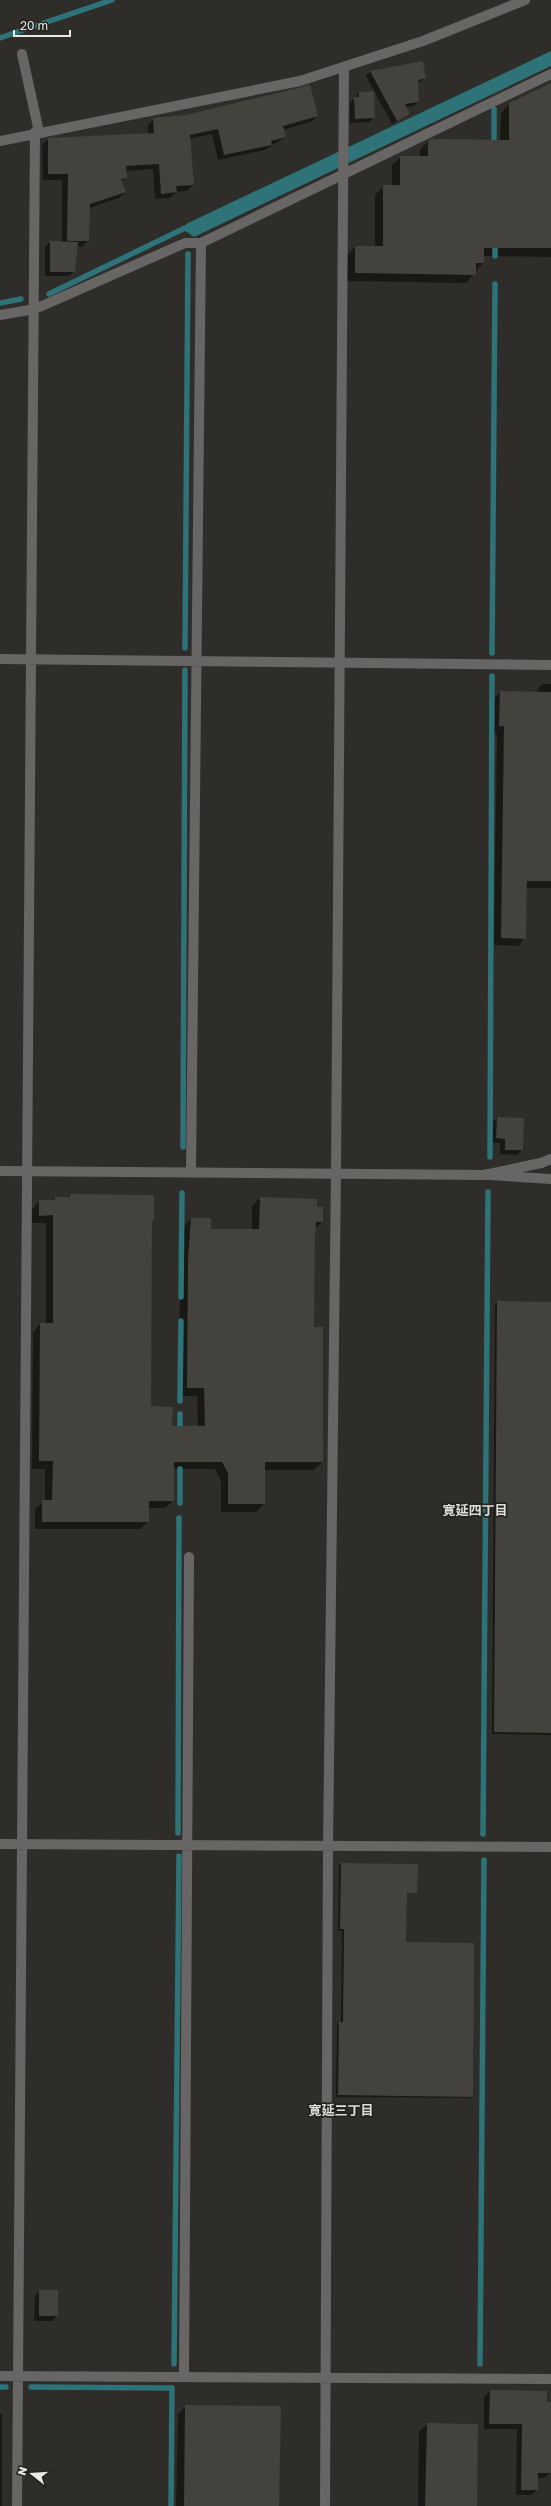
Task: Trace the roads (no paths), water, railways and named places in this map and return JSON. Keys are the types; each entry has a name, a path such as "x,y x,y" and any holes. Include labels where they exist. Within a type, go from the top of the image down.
{"street":[{"path":"0,141 37,132 300,81 344,68 423,41 525,0"},
{"path":"17,2506 31,660 37,132 22,54"},
{"path":"326,2506 325,2377 328,1847 336,1172 344,68"},
{"path":"0,315 35,309 185,243 201,244 343,171 551,74"},
{"path":"191,1171 201,244"},
{"path":"0,660 551,665"},
{"path":"484,1175 541,1163 551,1159"},
{"path":"0,1171 336,1172 484,1175 551,1179"},
{"path":"184,2377 189,1557"},
{"path":"0,1844 328,1847 551,1847"},
{"path":"0,2376 551,2379"}],"water":[{"path":"551,51 551,66 194,237 184,230 186,224"}],"waterway":[{"path":"0,38 112,0"},
{"path":"494,109 494,146"},
{"path":"49,294 185,228 191,231"},
{"path":"495,240 495,256"},
{"path":"185,648 188,254"},
{"path":"492,653 495,284"},
{"path":"0,303 21,299"},
{"path":"183,1147 185,670"},
{"path":"490,1157 492,676"},
{"path":"483,1834 488,1192"},
{"path":"181,1297 182,1193"},
{"path":"180,1401 181,1321"},
{"path":"180,1414 180,1433"},
{"path":"180,1469 180,1503"},
{"path":"178,1833 179,1518"},
{"path":"174,2364 179,1856"},
{"path":"480,2364 484,1860"},
{"path":"0,2387 6,2387"},
{"path":"31,2387 172,2388 171,2506"}],"district":[{"name":"寛延四丁目","path":"475,1510"},
{"name":"寛延三丁目","path":"341,2110"}]}
